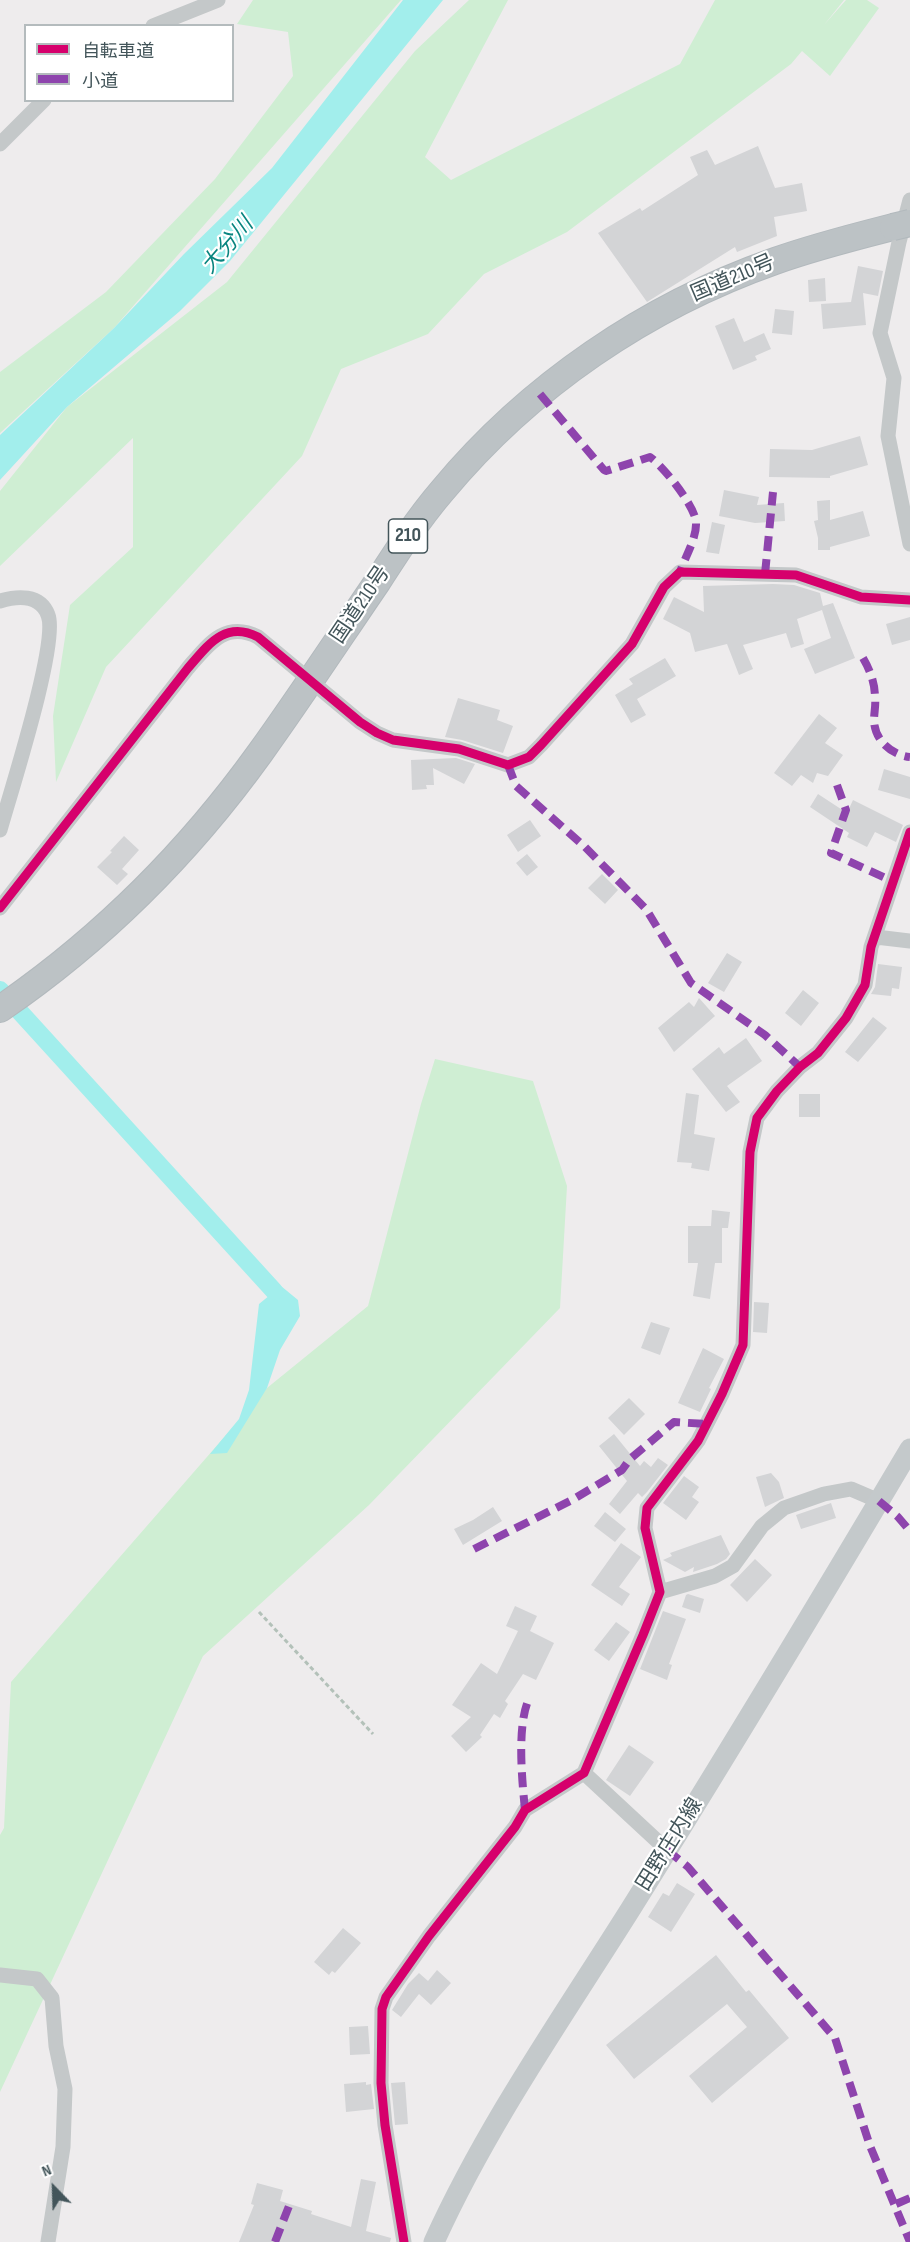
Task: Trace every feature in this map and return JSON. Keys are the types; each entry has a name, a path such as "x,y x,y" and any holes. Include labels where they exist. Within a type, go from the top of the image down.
{"highway":[{"name":"国道210号","path":"0,1009 33,986 111,922 193,839 249,768 416,525 442,491 496,433 559,378 622,334 703,291 774,261 902,225"}],"main road":[{"name":"田野庄内線","path":"434,2242 461,2185 510,2101 667,1850 910,1449"}],"street":[{"path":"158,24 218,0"},
{"path":"0,144 42,102"},
{"path":"910,200 880,333 894,378 888,435 910,544"},
{"path":"0,908 5,891 188,668 212,640 226,633 250,633 258,637 377,733 393,740 459,749 508,765 528,757 542,745 632,644 664,587 680,572 796,575 861,597 910,600"},
{"path":"0,601 21,596 36,601 44,607 50,624 47,653 36,699 0,830"},
{"path":"404,2242 385,2125 381,2083 382,2009 386,1997 429,1936 515,1827 525,1810 584,1773 660,1592 645,1528 647,1508 698,1441 743,1345 750,1152 757,1118 777,1091 800,1067 819,1053 846,1018 865,985 872,947 910,832"},
{"path":"876,937 910,941"},
{"path":"660,1592 715,1576 733,1566 762,1526 784,1508 824,1494 851,1490 879,1501"},
{"path":"584,1773 667,1850"},
{"path":"0,1975 38,1979 52,1998 56,2046 65,2089 63,2147 48,2242"}],"path":[{"path":"259,1612 373,1734"}],"green space":[{"path":"253,0 401,0 114,328 0,433 0,372 106,292 215,179 293,76 288,32 237,24"},
{"path":"469,0 508,0 425,157 451,180 680,64 715,0 844,0 824,25 846,0 867,0 879,8 830,76 802,51 791,64 567,232 484,274 428,334 341,369 302,456 106,667 56,782 53,716 70,605 133,547 133,438 0,566 0,491 67,407 227,282 415,51"},
{"path":"435,1059 533,1081 567,1186 560,1308 369,1505 203,1656 0,2092 0,1835 4,1828 11,1682 267,1388 368,1306"}],"water":[{"name":"大分川","path":"403,0 443,0 230,261 180,311 67,407 0,480 0,435 114,328 184,254 272,168"},
{"path":"281,1286 298,1300 300,1316 280,1350 267,1388 227,1453 210,1454 239,1419 249,1390 259,1304"}],"building":[{"path":"758,146 775,188 802,183 807,211 774,217 777,236 737,252 735,247 647,302 598,233 640,208 642,211 698,175 690,157 707,150 715,165"},
{"path":"858,266 883,271 878,296 863,293 866,325 823,329 821,304 851,302"},
{"path":"825,278 826,301 809,302 808,280"},
{"path":"775,309 794,311 792,335 772,333"},
{"path":"734,318 744,342 764,333 771,349 755,356 757,360 733,370 715,326"},
{"path":"860,436 868,465 830,476 830,478 769,477 770,449 812,450"},
{"path":"724,490 759,497 757,505 784,503 785,521 755,523 719,516"},
{"path":"830,500 830,520 863,511 870,536 830,547 830,550 818,550 814,521 818,520 817,501"},
{"path":"712,522 725,525 719,554 706,552"},
{"path":"794,585 820,593 823,606 833,603 855,658 815,674 804,649 831,638 822,610 797,619 804,644 791,648 786,633 743,645 753,669 739,675 727,644 695,652 690,633 663,619 674,597 704,612 703,586"},
{"path":"910,617 910,640 892,645 886,624"},
{"path":"665,658 676,676 637,699 646,715 631,723 615,695 633,684 629,679"},
{"path":"458,698 500,710 497,720 513,726 503,753 445,737"},
{"path":"819,714 837,728 825,743 843,755 828,776 817,773 813,783 801,775 792,786 774,773"},
{"path":"456,758 475,764 464,784 433,768 434,785 426,785 427,789 412,790 411,760"},
{"path":"884,769 910,777 910,799 878,790"},
{"path":"818,794 847,813 853,800 903,825 896,842 875,832 867,847 847,837 849,833 810,807"},
{"path":"530,820 541,836 518,852 507,835"},
{"path":"124,836 139,850 122,869 128,874 117,885 97,867"},
{"path":"527,854 538,867 527,876 516,863"},
{"path":"602,874 618,890 605,904 588,888"},
{"path":"727,953 742,962 724,992 708,983"},
{"path":"878,964 902,967 899,989 892,988 891,996 871,994 875,987"},
{"path":"803,990 819,1003 801,1026 785,1013"},
{"path":"699,998 715,1016 674,1052 658,1028 689,1002 694,1007"},
{"path":"873,1017 887,1028 858,1062 845,1052"},
{"path":"746,1038 762,1061 727,1086 740,1102 726,1112 692,1069 719,1047 724,1054"},
{"path":"686,1093 699,1095 694,1134 715,1138 709,1171 691,1168 692,1163 677,1162"},
{"path":"799,1094 820,1094 820,1117 799,1117"},
{"path":"712,1210 730,1212 728,1228 722,1228 722,1263 715,1263 710,1299 693,1296 698,1263 688,1263 688,1226 711,1226"},
{"path":"754,1302 769,1303 767,1333 753,1332"},
{"path":"651,1322 670,1328 660,1355 641,1348"},
{"path":"703,1348 724,1359 700,1412 678,1403"},
{"path":"629,1398 645,1414 624,1435 608,1418"},
{"path":"614,1434 640,1466 644,1461 651,1467 658,1458 668,1465 647,1492 642,1497 638,1493 620,1514 609,1504 627,1481 599,1446"},
{"path":"771,1473 779,1482 784,1498 765,1507 756,1477"},
{"path":"684,1476 699,1487 692,1497 699,1502 686,1520 663,1503"},
{"path":"831,1503 836,1518 801,1529 796,1515"},
{"path":"493,1507 502,1521 463,1545 454,1529"},
{"path":"605,1512 626,1529 615,1542 594,1526"},
{"path":"721,1535 730,1554 717,1564 693,1572 694,1567 685,1572 663,1560 672,1556 670,1553"},
{"path":"621,1543 641,1557 619,1587 630,1594 622,1606 591,1585"},
{"path":"755,1559 772,1575 747,1602 730,1585"},
{"path":"688,1594 704,1599 700,1613 682,1607"},
{"path":"515,1606 537,1616 530,1631 554,1643 536,1680 523,1674 505,1701 508,1704 500,1718 494,1714 480,1735 482,1737 466,1752 451,1736 471,1717 452,1705 481,1663 497,1674 518,1631 506,1626"},
{"path":"663,1611 686,1619 669,1664 672,1665 667,1680 640,1669"},
{"path":"616,1622 630,1632 609,1661 594,1650"},
{"path":"629,1745 654,1762 630,1796 606,1780"},
{"path":"677,1883 695,1894 671,1932 648,1917 663,1893 669,1896"},
{"path":"343,1928 361,1943 335,1973 332,1971 329,1975 314,1962"},
{"path":"716,1955 746,1992 749,1990 789,2038 712,2103 689,2076 747,2027 727,2004 634,2079 606,2045"},
{"path":"437,1970 451,1983 431,2005 419,1994 401,2017 392,2010 408,1984 419,1973 428,1981"},
{"path":"368,2026 370,2054 350,2055 349,2027"},
{"path":"366,2082 366,2085 371,2084 374,2109 346,2112 344,2084"},
{"path":"405,2082 408,2124 395,2125 391,2083"},
{"path":"361,2179 376,2182 366,2231 391,2238 390,2242 239,2242 254,2205 251,2204 257,2183 283,2190 280,2201 351,2227"}],"waterway":[{"path":"0,990 274,1291"}],"marked path":[{"path":"540,394 604,470 650,457 670,477 690,506 696,522 693,541 680,572"},
{"path":"765,574 773,492"},
{"path":"863,658 874,687 874,721 878,735 891,750 910,757"},
{"path":"508,765 516,786 584,846 646,909 691,983 765,1035 800,1067"},
{"path":"837,785 846,810 831,853 894,882"},
{"path":"474,1549 572,1500 622,1470 630,1459 674,1422 706,1424"},
{"path":"879,1501 910,1531"},
{"path":"525,1810 521,1739 528,1701"},
{"path":"667,1850 688,1867 835,2038 870,2146 910,2242"},
{"path":"896,2204 910,2198"},
{"path":"275,2242 289,2206"}],"cycle path":[{"path":"0,908 188,668 210,644 227,633 236,631 258,637 360,722 377,733 393,740 459,749 508,765 529,757 632,644 664,587 680,572 796,575 861,597 910,600"},
{"path":"404,2242 385,2125 381,2083 382,2009 386,1997 429,1936 515,1827 525,1810 584,1773 660,1592 645,1528 647,1508 698,1441 743,1345 750,1152 757,1118 777,1091 800,1067 818,1053 846,1018 865,985 871,947 910,832"}]}
